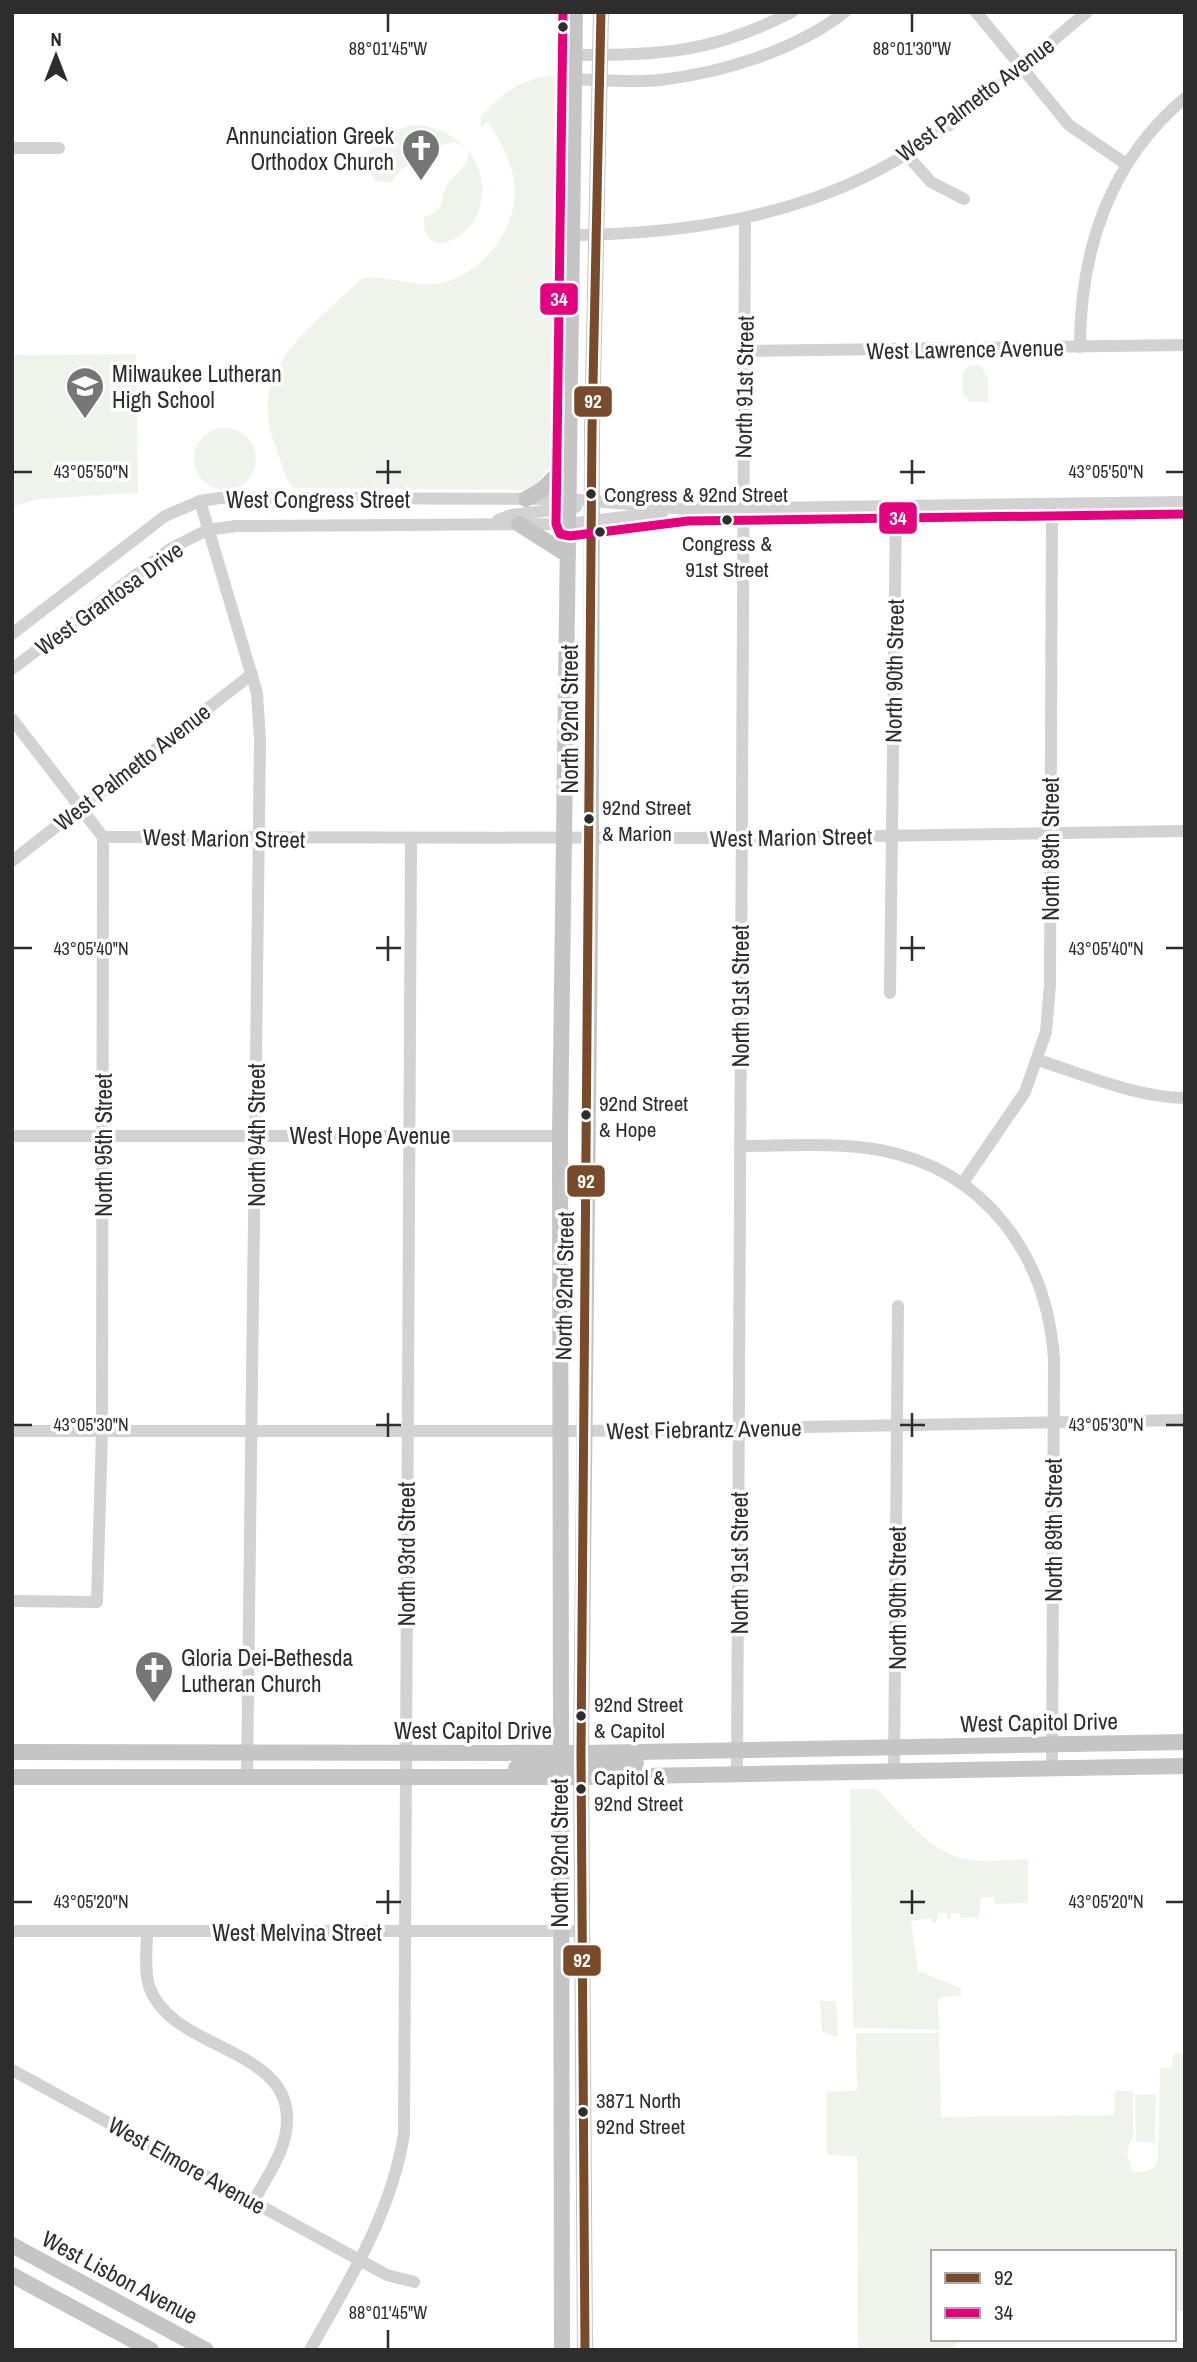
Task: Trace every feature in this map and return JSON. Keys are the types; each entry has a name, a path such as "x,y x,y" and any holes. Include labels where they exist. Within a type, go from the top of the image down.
{"main road":[{"name":"North 92nd Street","path":"562,2350 560,1136 575,12"},
{"name":"North 92nd Street","path":"585,2350 581,1766 596,235 601,12"},
{"path":"526,499 542,490 569,463"},
{"path":"519,524 568,555"},
{"name":"West Capitol Drive","path":"12,1777 499,1777 561,1765 668,1761 678,1752 1185,1742"},
{"name":"West Capitol Drive","path":"12,1752 405,1753 561,1765 737,1774 1185,1766"},
{"name":"West Lisbon Avenue","path":"12,2245 206,2350"},
{"path":"12,2275 151,2350"}],"street":[{"path":"575,55 660,55 711,46 792,12"},
{"path":"575,79 660,80 715,69 776,49 832,22 845,12"},
{"path":"976,12 1069,125 1126,164"},
{"name":"West Palmetto Avenue","path":"572,235 670,231 745,219 827,192 906,154 1087,12"},
{"path":"660,55 660,80"},
{"path":"1080,347 1082,285 1088,254 1103,207 1126,164 1147,136 1185,98"},
{"path":"12,148 59,148"},
{"path":"906,154 931,182 964,199"},
{"name":"North 91st Street","path":"737,1774 745,219"},
{"name":"West Lawrence Avenue","path":"744,351 1185,345"},
{"name":"West Congress Street","path":"200,501 238,497 526,499 568,510 593,521 687,509"},
{"name":"North 94th Street","path":"200,501 257,693 260,740 257,839 254,1431 247,1777"},
{"name":"West Grantosa Drive","path":"12,634 166,516 200,501"},
{"name":"West Congress Street","path":"207,530 236,526 519,524 593,502 687,509 1185,502"},
{"name":"North 89th Street","path":"1052,505 1049,832 1051,985 1046,1032 1025,1092 962,1184 991,1208 1012,1232 1031,1262 1044,1294 1052,1331 1052,1769"},
{"name":"North 90th Street","path":"890,993 896,507"},
{"path":"487,523 512,515 568,510"},
{"name":"West Grantosa Drive","path":"12,669 170,548 207,530"},
{"name":"West Palmetto Avenue","path":"12,861 252,674"},
{"path":"12,719 103,837"},
{"name":"West Marion Street","path":"103,837 411,840 1185,831"},
{"name":"North 95th Street","path":"12,1601 97,1602 102,1431 103,837"},
{"name":"North 93rd Street","path":"310,2350 360,2261 391,2190 404,2134 411,840"},
{"path":"1038,1060 1165,1098 1185,1098"},
{"name":"West Hope Avenue","path":"12,1136 560,1136"},
{"path":"740,1146 845,1146 881,1150 920,1162 962,1184"},
{"name":"North 90th Street","path":"894,1772 898,1306"},
{"name":"West Fiebrantz Avenue","path":"12,1431 585,1431 1185,1420"},
{"name":"West Melvina Street","path":"12,1931 581,1931"},
{"path":"147,1933 149,1986 168,2015 264,2070 283,2098 287,2113 283,2144 254,2202"},
{"name":"West Elmore Avenue","path":"12,2070 360,2261 387,2275 414,2282"}],"shaded area":[{"path":"547,76 559,76 555,458 533,490 293,488 283,469 268,420 269,395 276,373 288,352 322,315 361,279 435,284 452,280 482,261 504,232 515,198 514,181 504,150 487,122 481,128 480,118 514,87"},
{"path":"413,125 430,127 459,142 470,153 482,181 482,198 474,221 461,234 446,242 431,240 425,231 424,217 440,207 445,189 466,163 468,157 463,147 454,142 443,145 424,163 404,167 392,183 376,181 368,172 368,153 372,146 386,134"},
{"path":"136,354 138,493 38,499 12,507 12,355"},
{"path":"980,365 988,378 988,402 968,402 968,398 963,395 963,373 968,366"},
{"path":"219,428 231,428 247,437 254,447 254,471 247,481 231,490 219,490 208,485 199,476 194,465 194,453 199,442 208,433"},
{"path":"850,1789 877,1789 919,1833 957,1857 986,1861 1028,1859 1028,1903 995,1904 994,1897 981,1897 979,1917 960,1918 960,1913 951,1913 951,1918 947,1919 947,1913 938,1913 936,1923 932,1923 932,1918 911,1921 918,1971 961,1988 961,1996 942,1997 938,2000 939,2030 853,2028"},
{"path":"820,2001 836,2001 838,2038 822,2031"},
{"path":"856,2033 939,2033 941,2117 1114,2115 1115,2091 1133,2091 1133,2135 1127,2152 1132,2171 1142,2172 1154,2168 1158,2159 1160,2068 1172,2068 1173,2054 1185,2052 1185,2310 1176,2312 1176,2250 931,2250 931,2341 960,2341 952,2350 858,2350 857,2156 827,2155 827,2092 857,2090"},
{"path":"1156,2094 1155,2143 1136,2142 1135,2095"}],"transit line":[{"name":"34","path":"563,12 556,524 560,534 570,536 688,521 1185,514"},
{"name":"92","path":"585,2350 581,1753 592,430 601,12"}],"place":[{"name":"Annunciation Greek Orthodox Church","path":"421,182"},
{"name":"Milwaukee Lutheran High School","path":"85,420"},
{"name":"Congress & 92nd Street","path":"591,494"},
{"name":"Congress & 91st Street","path":"727,520"},
{"name":"92nd Street & Marion","path":"589,819"},
{"name":"92nd Street & Hope","path":"586,1115"},
{"name":"Gloria Dei-Bethesda Lutheran Church","path":"154,1704"},
{"name":"92nd Street & Capitol","path":"581,1716"},
{"name":"Capitol & 92nd Street","path":"581,1789"},
{"name":"3871 North 92nd Street","path":"583,2112"}]}
